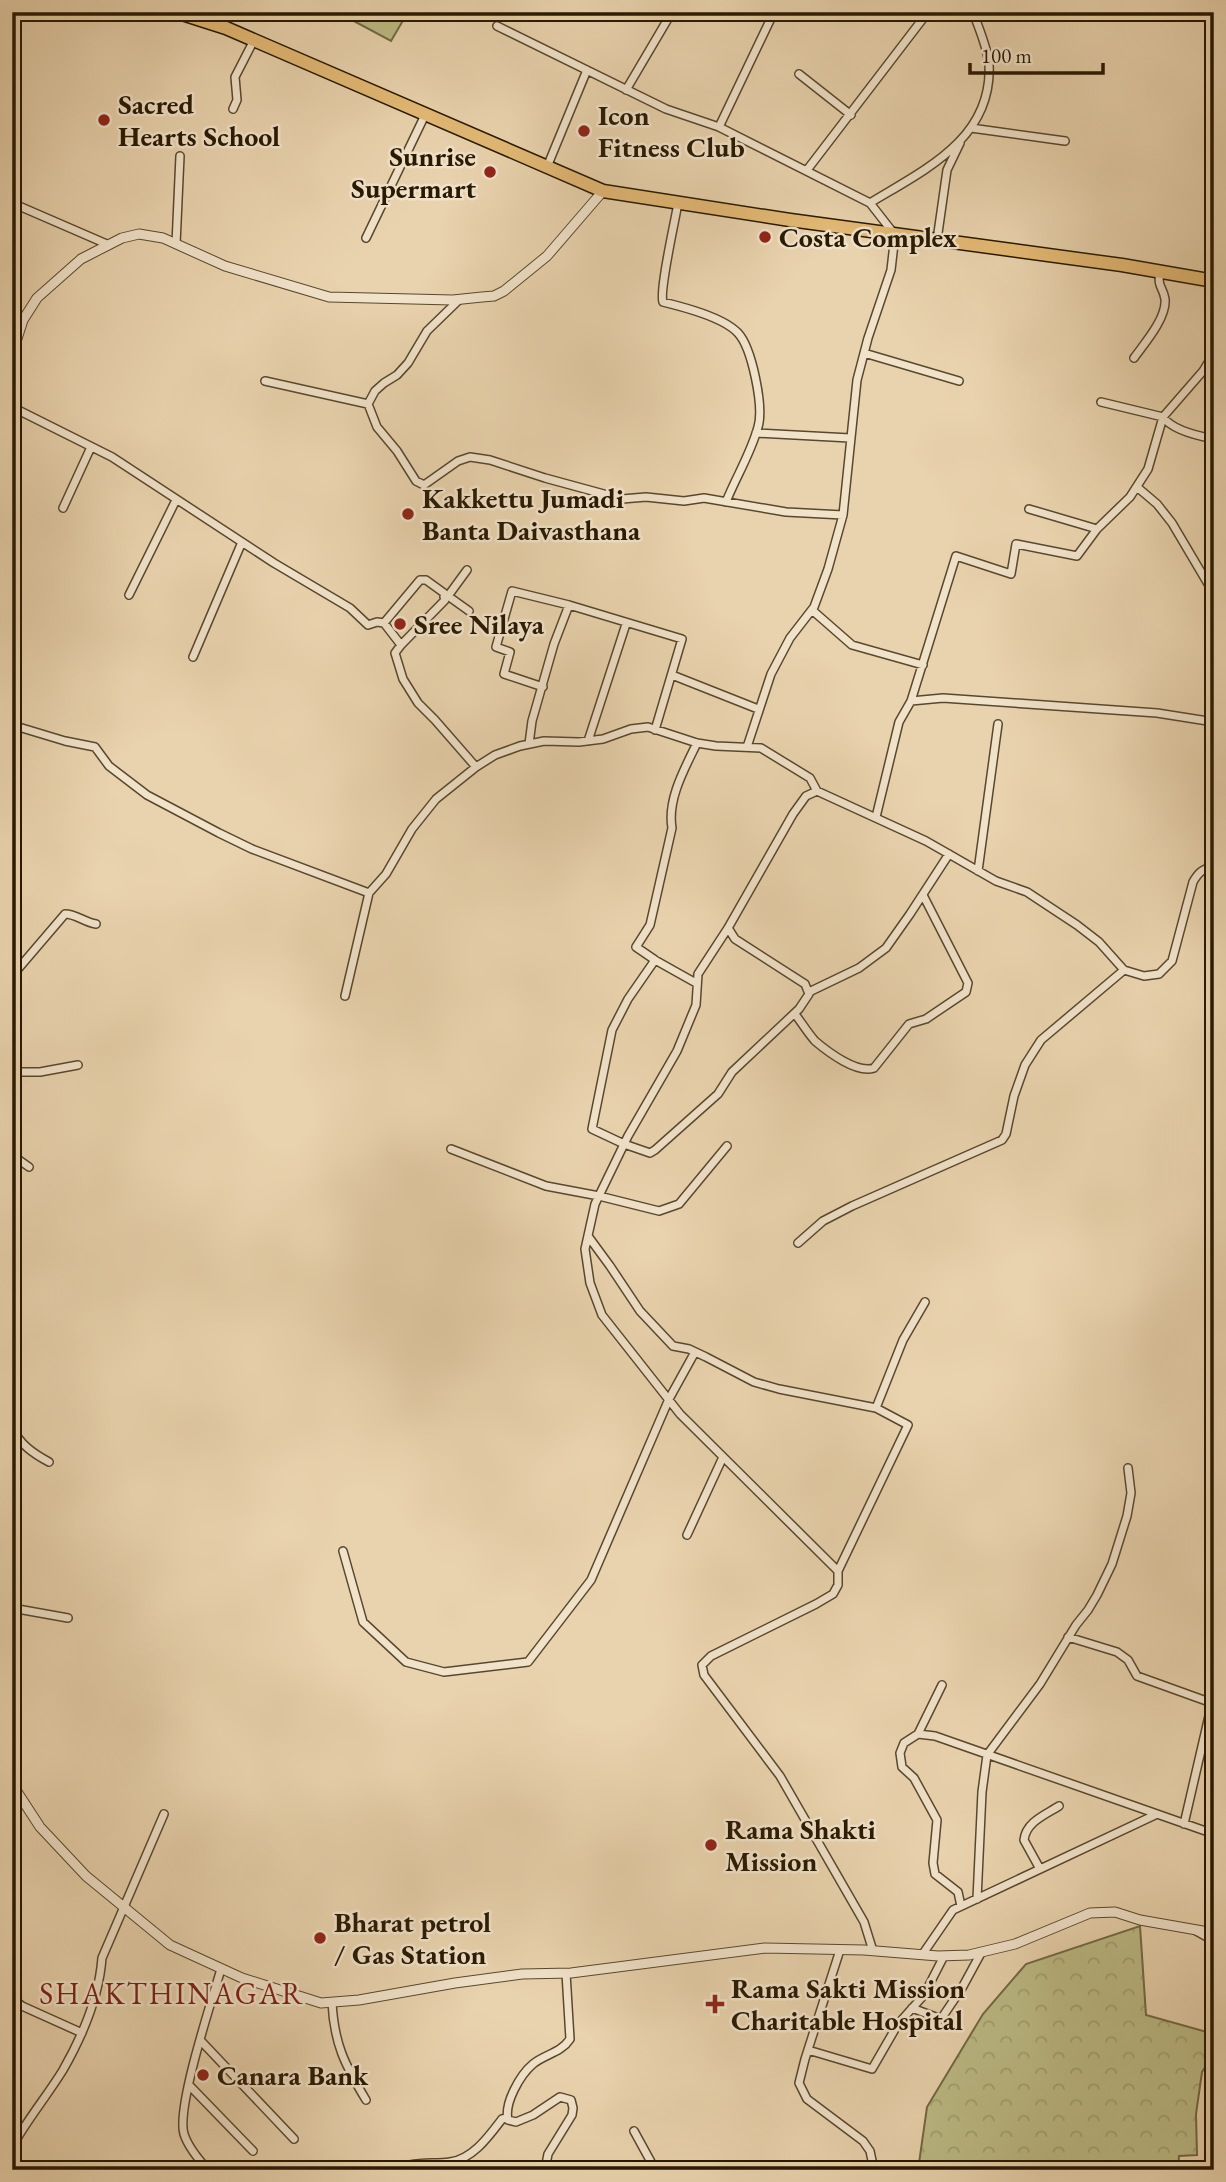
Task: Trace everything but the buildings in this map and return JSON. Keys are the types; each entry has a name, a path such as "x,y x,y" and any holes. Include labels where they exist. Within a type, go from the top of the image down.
{"highway":[{"path":"176,12 226,28 603,191 1214,281"}],"street":[{"path":"626,90 672,12"},
{"path":"719,127 774,12"},
{"path":"807,170 928,12"},
{"path":"937,240 947,170 961,142 981,114 988,82 989,62 973,12"},
{"path":"497,26 666,109 719,127 870,203 895,235 891,270 857,380 843,515 828,569 811,611 790,638 771,674 747,747"},
{"path":"233,109 237,100 235,77 254,40"},
{"path":"547,167 587,70"},
{"path":"799,74 850,115"},
{"path":"366,238 425,115"},
{"path":"971,128 1065,141"},
{"path":"870,203 933,164 961,142"},
{"path":"176,244 180,156"},
{"path":"13,348 23,320 37,299 81,259 122,238 139,234 163,238 225,266 329,297 460,299 494,296 547,256 603,191"},
{"path":"12,203 108,245"},
{"path":"678,204 661,295 663,302 712,318 739,334 756,373 760,424 726,502"},
{"path":"1134,358 1152,334 1164,307 1164,297 1159,284 1160,272"},
{"path":"460,299 427,331 408,363 375,391 368,404 377,427 397,451 416,481 424,485 458,461 470,457 490,460 622,499 646,497 684,501 704,498 786,512 843,515"},
{"path":"864,353 958,381"},
{"path":"876,817 899,722 911,701 956,556 1011,574 1016,544 1077,556 1097,529 1130,498 1148,469 1163,417 1203,371 1214,354"},
{"path":"264,381 368,404"},
{"path":"1101,402 1163,417 1167,423 1198,436 1214,439"},
{"path":"12,407 112,457 242,542 350,608 368,625 384,623 401,645"},
{"path":"756,433 850,438"},
{"path":"63,508 91,447"},
{"path":"1136,487 1157,504 1172,523 1214,594"},
{"path":"129,595 176,500"},
{"path":"1029,509 1097,529"},
{"path":"193,657 242,542"},
{"path":"467,570 445,600 395,653 403,679 418,703 476,767"},
{"path":"384,623 420,580 426,580 469,611"},
{"path":"543,687 504,674 510,652 496,647 512,591 682,639 655,730"},
{"path":"529,744 532,721 554,644 569,605"},
{"path":"811,611 852,645 923,665"},
{"path":"588,741 626,624"},
{"path":"911,701 943,698 1157,713 1212,722 1211,647 1214,644"},
{"path":"672,675 758,709"},
{"path":"978,871 998,724"},
{"path":"12,725 95,747 109,766 147,795 252,849 369,894"},
{"path":"345,996 369,894 386,874 412,829 436,799 476,767 495,755 544,741 603,739 631,729 648,727 697,743 761,748 810,778 817,792 876,817 996,881 1027,892 1077,925 1098,942 1124,970 1144,976 1158,974 1172,961 1193,882 1198,873 1207,867 1213,867 1214,857"},
{"path":"696,982 636,947 650,925 672,828 673,805 679,783 697,743"},
{"path":"817,792 806,796 793,814 728,928 698,974 696,1005 677,1051 624,1144 595,1204 585,1250 590,1283 602,1315 668,1399 838,1571"},
{"path":"808,992 859,968 886,948 949,854"},
{"path":"795,1014 815,1040 851,1065 868,1070 874,1068 909,1024 926,1019 965,992 968,983 923,895"},
{"path":"12,976 65,914 73,914 83,922 96,924"},
{"path":"655,960 628,999 612,1030 592,1129 650,1153 718,1094 732,1072 795,1014 809,994 805,984 735,939 728,928"},
{"path":"798,1243 823,1221 852,1206 1002,1140 1025,1065 1041,1040 1124,970"},
{"path":"12,1072 40,1072 79,1065"},
{"path":"451,1150 546,1186 659,1211 679,1204 727,1146"},
{"path":"12,1155 29,1167"},
{"path":"588,1236 640,1311 673,1346 695,1352 754,1382 876,1408 908,1425 838,1571 838,1585 833,1594 711,1656 702,1665 704,1675 780,1776 864,1922 873,1951"},
{"path":"876,1408 902,1339 925,1302"},
{"path":"344,1551 363,1622 406,1662 444,1672 528,1662 591,1580 668,1399 695,1352"},
{"path":"12,1427 15,1435 33,1453 49,1462"},
{"path":"687,1535 723,1457"},
{"path":"977,1899 982,1792 987,1755 1040,1684 1068,1637 1088,1611 1112,1564 1131,1493 1128,1468"},
{"path":"12,1608 68,1618"},
{"path":"1068,1637 1117,1652 1128,1660 1137,1676 1213,1704 1184,1825"},
{"path":"942,1685 918,1734 904,1743 900,1753 902,1767 914,1778 937,1820 933,1863 935,1874 958,1892 961,1906"},
{"path":"918,1734 934,1736 1214,1834"},
{"path":"12,1784 40,1827 86,1876 170,1945 242,1978 321,2003 359,2000 522,1974 566,1973 765,1948 969,1955 1015,1944 1090,1913 1115,1912 1140,1920 1214,1933"},
{"path":"1040,1869 1024,1840 1024,1835 1030,1824 1059,1806"},
{"path":"13,2144 63,2070 82,2033 100,1982 102,1958 164,1814"},
{"path":"922,1955 953,1910 1155,1815"},
{"path":"1194,1930 1214,1941"},
{"path":"840,1950 799,2083 807,2099 863,2141 870,2151 874,2170"},
{"path":"912,2008 941,2019 962,1988 981,1952"},
{"path":"808,2050 872,2069 898,2024 924,1995 944,1956"},
{"path":"208,2170 191,2148 184,2133 183,2122 189,2085 221,1969"},
{"path":"507,2118 510,2099 525,2073 539,2060 564,2048 570,2039 566,1973"},
{"path":"12,1997 22,2006 82,2033"},
{"path":"332,2002 338,2047 345,2065 366,2100"},
{"path":"201,2040 294,2139"},
{"path":"189,2085 253,2151"},
{"path":"507,2118 512,2122 522,2121 560,2097 571,2100 572,2115 548,2154 545,2170"},
{"path":"407,2170 411,2165 452,2162 472,2154 502,2119 507,2118"},
{"path":"634,2131 657,2170"}],"green space":[{"path":"337,12 408,12 391,41"},
{"path":"1140,1926 1146,2015 1214,2034 1214,2055 1202,2072 1196,2114 1197,2155 1179,2156 1178,2170 918,2170 927,2107 983,2014 1026,1964"}],"place":[{"name":"Sacred Hearts School","path":"104,120"},
{"name":"Icon Fitness Club","path":"584,131"},
{"name":"Sunrise Supermart","path":"490,172"},
{"name":"Costa Complex","path":"765,237"},
{"name":"Kakkettu Jumadi Banta Daivasthana","path":"408,514"},
{"name":"Sree Nilaya","path":"400,624"},
{"name":"Rama Shakti Mission","path":"711,1845"},
{"name":"Bharat petrol / Gas Station","path":"320,1938"},
{"name":"Rama Sakti Mission Charitable Hospital","path":"715,2004"},
{"name":"Canara Bank","path":"203,2075"}],"district":[{"name":"SHAKTHINAGAR","path":"172,1994"}]}
